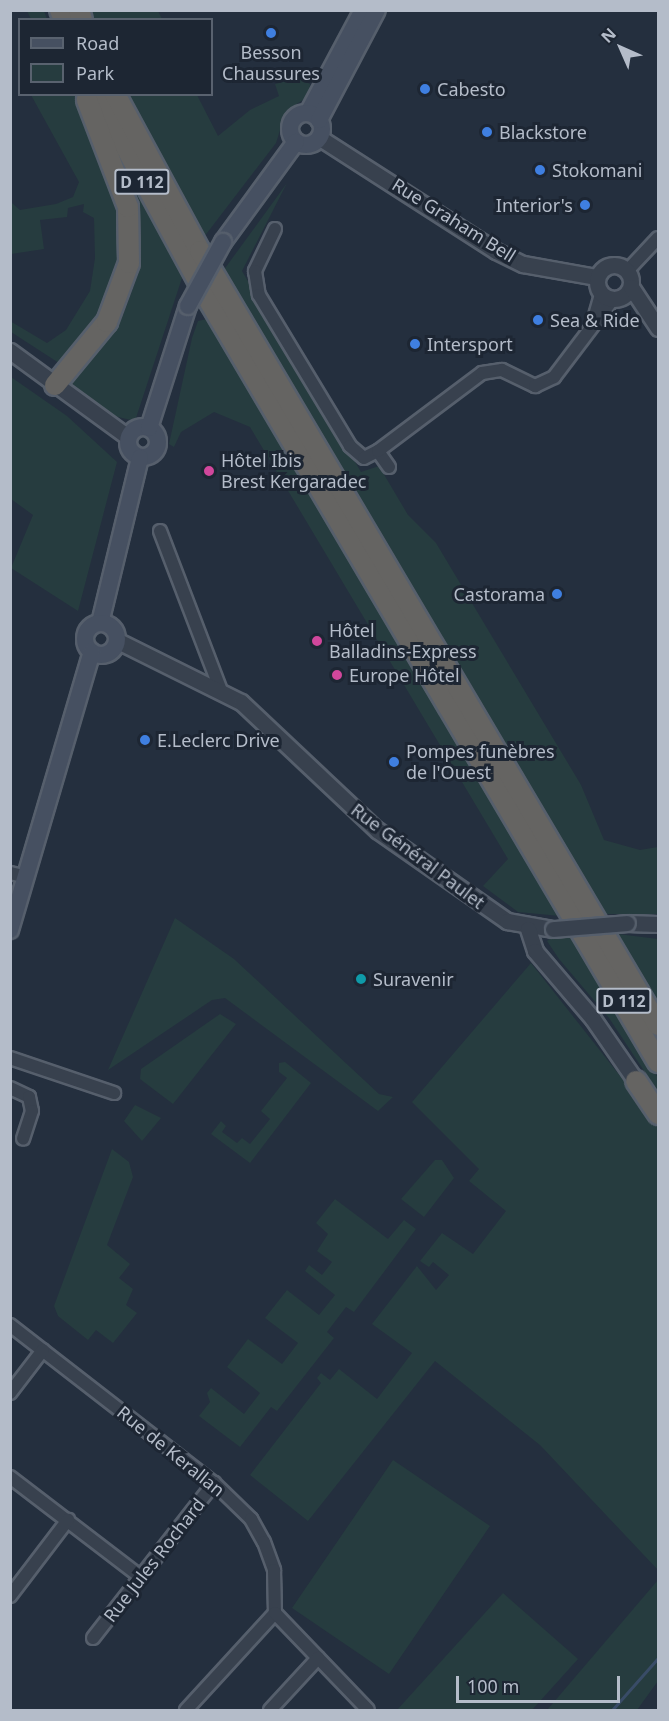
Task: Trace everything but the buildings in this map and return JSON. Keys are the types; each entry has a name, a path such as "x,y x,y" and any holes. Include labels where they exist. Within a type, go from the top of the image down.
{"highway":[{"path":"55,385 107,322 129,263 128,207 86,96"},
{"name":"D 112","path":"98,96 208,299 658,1062"},
{"name":"D 112","path":"116,96 200,251 658,1025"},
{"path":"636,1081 658,1114"}],"main road":[{"path":"296,142 311,145 320,138 314,117 363,10"},
{"path":"296,142 291,123 314,117 377,10"},
{"path":"148,428 188,306 223,242 296,142"},
{"path":"11,926 19,875 92,652 87,632 100,623 140,458 157,447 156,435 148,428 134,429 128,437 131,453 140,458"},
{"path":"92,652 120,648 112,627 100,623"}],"street":[{"name":"Rue Graham Bell","path":"320,138 496,251 523,264 597,277"},
{"path":"275,229 255,271 259,295 350,446 364,458 378,451 490,369 531,385 545,383 611,297 631,287"},
{"path":"628,270 658,238"},
{"path":"628,270 613,264 597,277 611,297 655,323"},
{"path":"628,270 631,287 655,323"},
{"path":"10,351 128,437"},
{"path":"378,451 389,467"},
{"path":"160,531 220,688"},
{"name":"Rue Général Paulet","path":"120,648 220,688 257,715 377,830 507,921 528,929 627,923 657,925"},
{"path":"528,929 534,951 593,1019 636,1081"},
{"path":"10,1058 114,1093"},
{"path":"10,1088 28,1097 32,1111 23,1139"},
{"name":"Rue de Kerallan","path":"10,1325 214,1483 251,1518 264,1542 274,1570 275,1613"},
{"path":"10,1393 43,1350"},
{"path":"10,1477 141,1577"},
{"name":"Rue Jules Rochard","path":"93,1638 214,1483"},
{"path":"10,1596 68,1520"},
{"path":"186,1710 275,1613 368,1710"},
{"path":"267,1710 318,1658"}],"green space":[{"path":"27,11 44,11 47,18 30,18"},
{"path":"90,11 158,11 162,18 93,18"},
{"path":"299,78 310,84 309,96 286,111 276,143 204,237 129,96 198,96 218,136 250,110 279,96 275,84"},
{"path":"32,96 79,96 122,210 124,251 112,298 62,365 11,332 10,321 47,343 66,330 90,291 95,258 94,218 83,212 84,204 68,208 67,217 40,220 44,249 11,254 12,203 20,210 56,204 73,197 79,182"},
{"path":"124,167 182,278 135,421 114,416 68,383 123,315 139,272 141,226 120,169"},
{"path":"287,183 242,271 361,472 379,466 408,515 436,543 581,785 604,840 640,850 658,847 658,914 606,914 223,271"},
{"path":"207,319 547,890 560,916 518,912 483,886 508,859 250,427 214,412 181,432 174,447 169,444 192,338 198,321"},
{"path":"11,377 67,416 117,462 78,611 11,568 33,515 11,499"},
{"path":"175,918 234,959 379,1094 393,1097 378,1111 225,998 212,1000 108,1070"},
{"path":"618,934 658,939 658,1002"},
{"path":"555,935 574,937 658,1078 658,1092 609,1018 559,959 547,941"},
{"path":"531,963 658,1124 658,1570 540,1445 435,1361 308,1521 250,1475 321,1383 317,1378 321,1373 330,1380 339,1369 377,1399 412,1353 372,1324 417,1266 436,1290 449,1275 433,1262 429,1267 420,1261 442,1233 473,1254 506,1211 469,1181 479,1169 412,1102"},
{"path":"220,1014 236,1024 173,1104 140,1079 141,1069"},
{"path":"285,1062 311,1083 250,1163 211,1134 221,1121 226,1126 222,1132 237,1143 242,1138 250,1144 270,1119 261,1111 287,1078 279,1072 279,1063"},
{"path":"135,1105 161,1118 142,1141 124,1121"},
{"path":"112,1149 129,1162 133,1177 107,1245 130,1264 119,1278 133,1289 126,1305 137,1313 113,1343 96,1330 88,1340 58,1316 54,1306"},
{"path":"435,1160 442,1160 454,1178 424,1217 401,1199"},
{"path":"335,1199 388,1239 404,1220 416,1229 354,1312 346,1307 327,1332 334,1338 277,1411 271,1407 240,1447 199,1416 210,1402 207,1393 211,1388 244,1414 260,1393 227,1367 248,1339 282,1364 298,1343 265,1318 287,1290 319,1315 335,1295 305,1271 309,1265 322,1275 332,1262 317,1251 328,1234 316,1223"},
{"path":"393,1460 490,1526 389,1674 292,1608"},
{"path":"658,1580 658,1681 637,1710 547,1710"},
{"path":"503,1593 578,1659 532,1710 397,1710"}],"waterway":[{"path":"612,1710 658,1658"}],"place":[{"name":"Besson Chaussures","path":"271,33"},
{"name":"Cabesto","path":"425,89"},
{"name":"Blackstore","path":"487,132"},
{"name":"Stokomani","path":"540,170"},
{"name":"Interior's","path":"585,205"},
{"name":"Sea & Ride","path":"538,320"},
{"name":"Intersport","path":"415,344"},
{"name":"Hôtel Ibis Brest Kergaradec","path":"209,471"},
{"name":"Castorama","path":"557,594"},
{"name":"Hôtel Balladins-Express","path":"317,641"},
{"name":"Europe Hôtel","path":"337,675"},
{"name":"E.Leclerc Drive","path":"145,740"},
{"name":"Pompes funèbres de l'Ouest","path":"394,762"},
{"name":"Suravenir","path":"361,979"}]}
